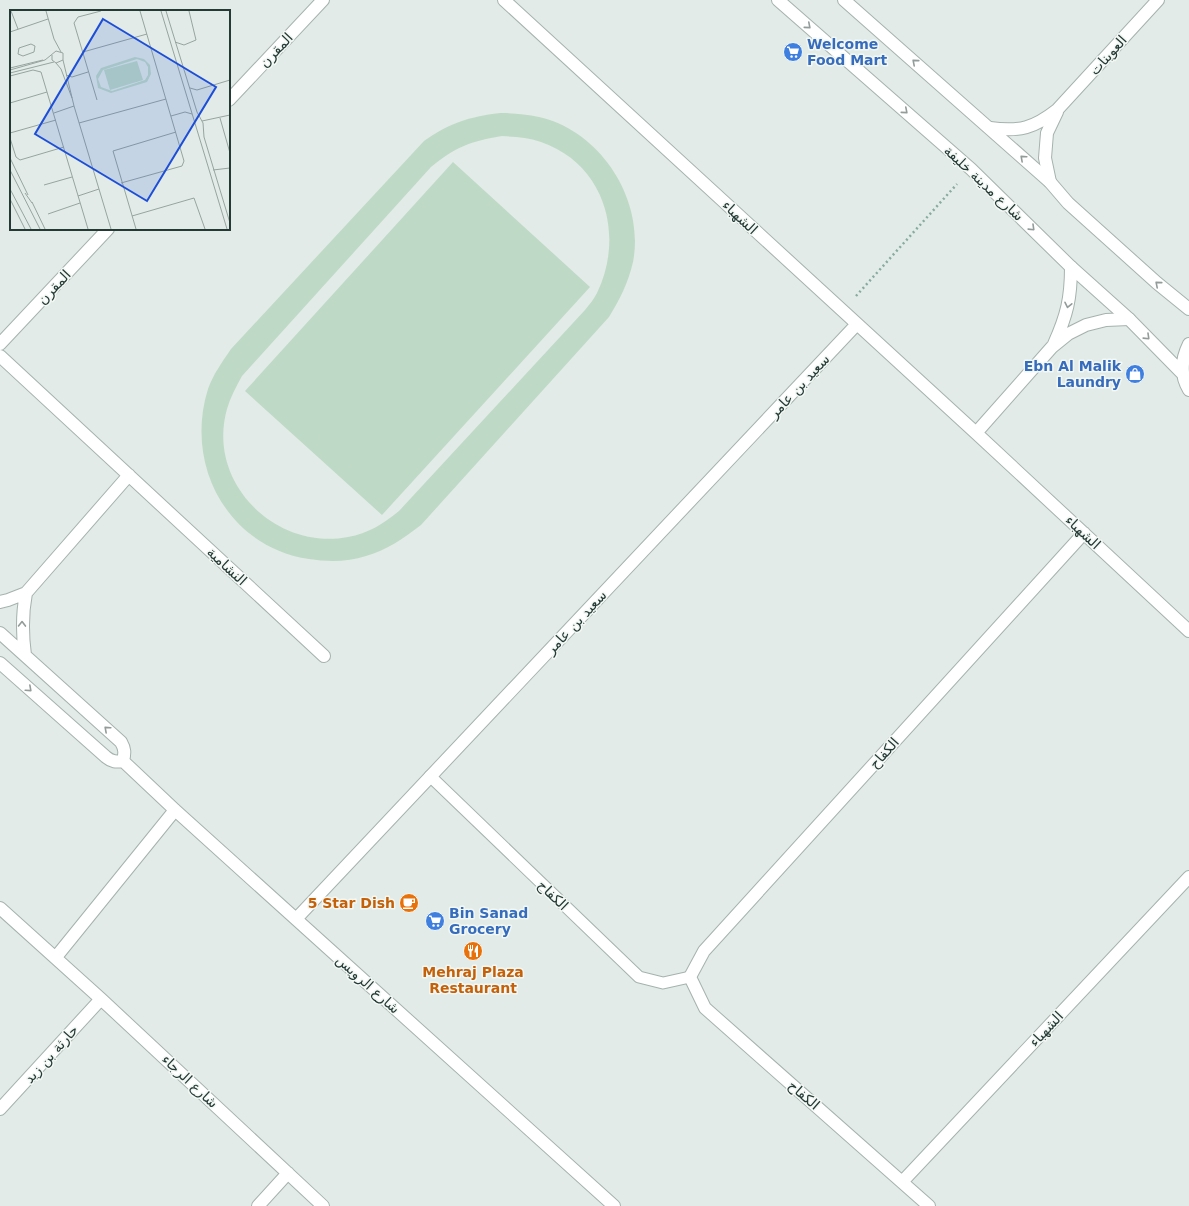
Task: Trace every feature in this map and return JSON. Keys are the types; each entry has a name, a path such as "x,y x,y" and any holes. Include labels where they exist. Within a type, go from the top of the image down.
{"street":[{"name":"المقرن","path":"230,99 323,0"},
{"name":"الشهباء","path":"504,0 842,312 976,433 1189,631"},
{"name":"شارع مدينة خليفة","path":"778,0 971,169 1071,267 1128,319 1182,373"},
{"path":"844,0 1050,182 1068,203 1157,284 1189,309"},
{"name":"العوينات","path":"990,128 1008,130 1026,128 1043,121 1057,110 1158,0"},
{"name":"العوينات","path":"1050,182 1045,158 1047,133 1057,110"},
{"name":"المقرن","path":"0,344 107,230"},
{"path":"1052,347 1061,328 1067,309 1071,289 1071,267"},
{"path":"976,433 1052,347 1068,334 1086,325 1106,320 1128,319"},
{"name":"سعيد بن عامر","path":"296,919 857,324"},
{"path":"1189,344 1182,363 1182,373 1189,390"},
{"name":"النشامية","path":"0,356 324,656"},
{"path":"0,602 26,593 129,475"},
{"name":"الكفاح","path":"929,1206 705,1008 690,977 704,952 1084,533"},
{"path":"25,655 22,634 26,593"},
{"path":"0,633 121,742 125,754 123,761 111,761 0,663"},
{"name":"شارع الرويس","path":"123,761 175,810 614,1206"},
{"path":"56,957 175,810"},
{"name":"الشهباء","path":"902,1182 1189,877"},
{"name":"شارع الرجاء","path":"0,908 56,957 323,1206"},
{"name":"حارثة بن زيد","path":"0,1110 101,999"},
{"path":"258,1206 288,1173"}],"lane":[{"name":"الكفاح","path":"430,776 639,977 663,983 690,977"}],"path":[{"path":"842,312 971,169"}],"green space":[{"path":"500,113 524,114 539,117 561,125 582,137 599,153 614,172 625,193 632,215 635,239 633,262 629,277 620,297 609,317 415,530 381,550 366,556 352,559 338,561 316,560 280,551 256,538 235,520 219,498 208,473 202,446 202,418 208,389 212,379 231,349 424,141 451,125 469,119","holes":["502,136 536,140 563,152 581,167 594,184 604,204 608,226 609,248 605,271 596,295 585,310 399,511 388,520 369,531 355,536 321,539 296,533 273,522 253,506 237,486 227,462 223,436 227,409 231,397 242,376 431,167 448,154 464,146 481,140"]},
{"path":"453,162 590,287 382,515 245,391"}],"place":[{"name":"Welcome Food Mart","path":"793,52"},
{"name":"Ebn Al Malik Laundry","path":"1135,374"},
{"name":"5 Star Dish","path":"409,903"},
{"name":"Bin Sanad Grocery","path":"435,921"},
{"name":"Mehraj Plaza Restaurant","path":"473,951"}]}
